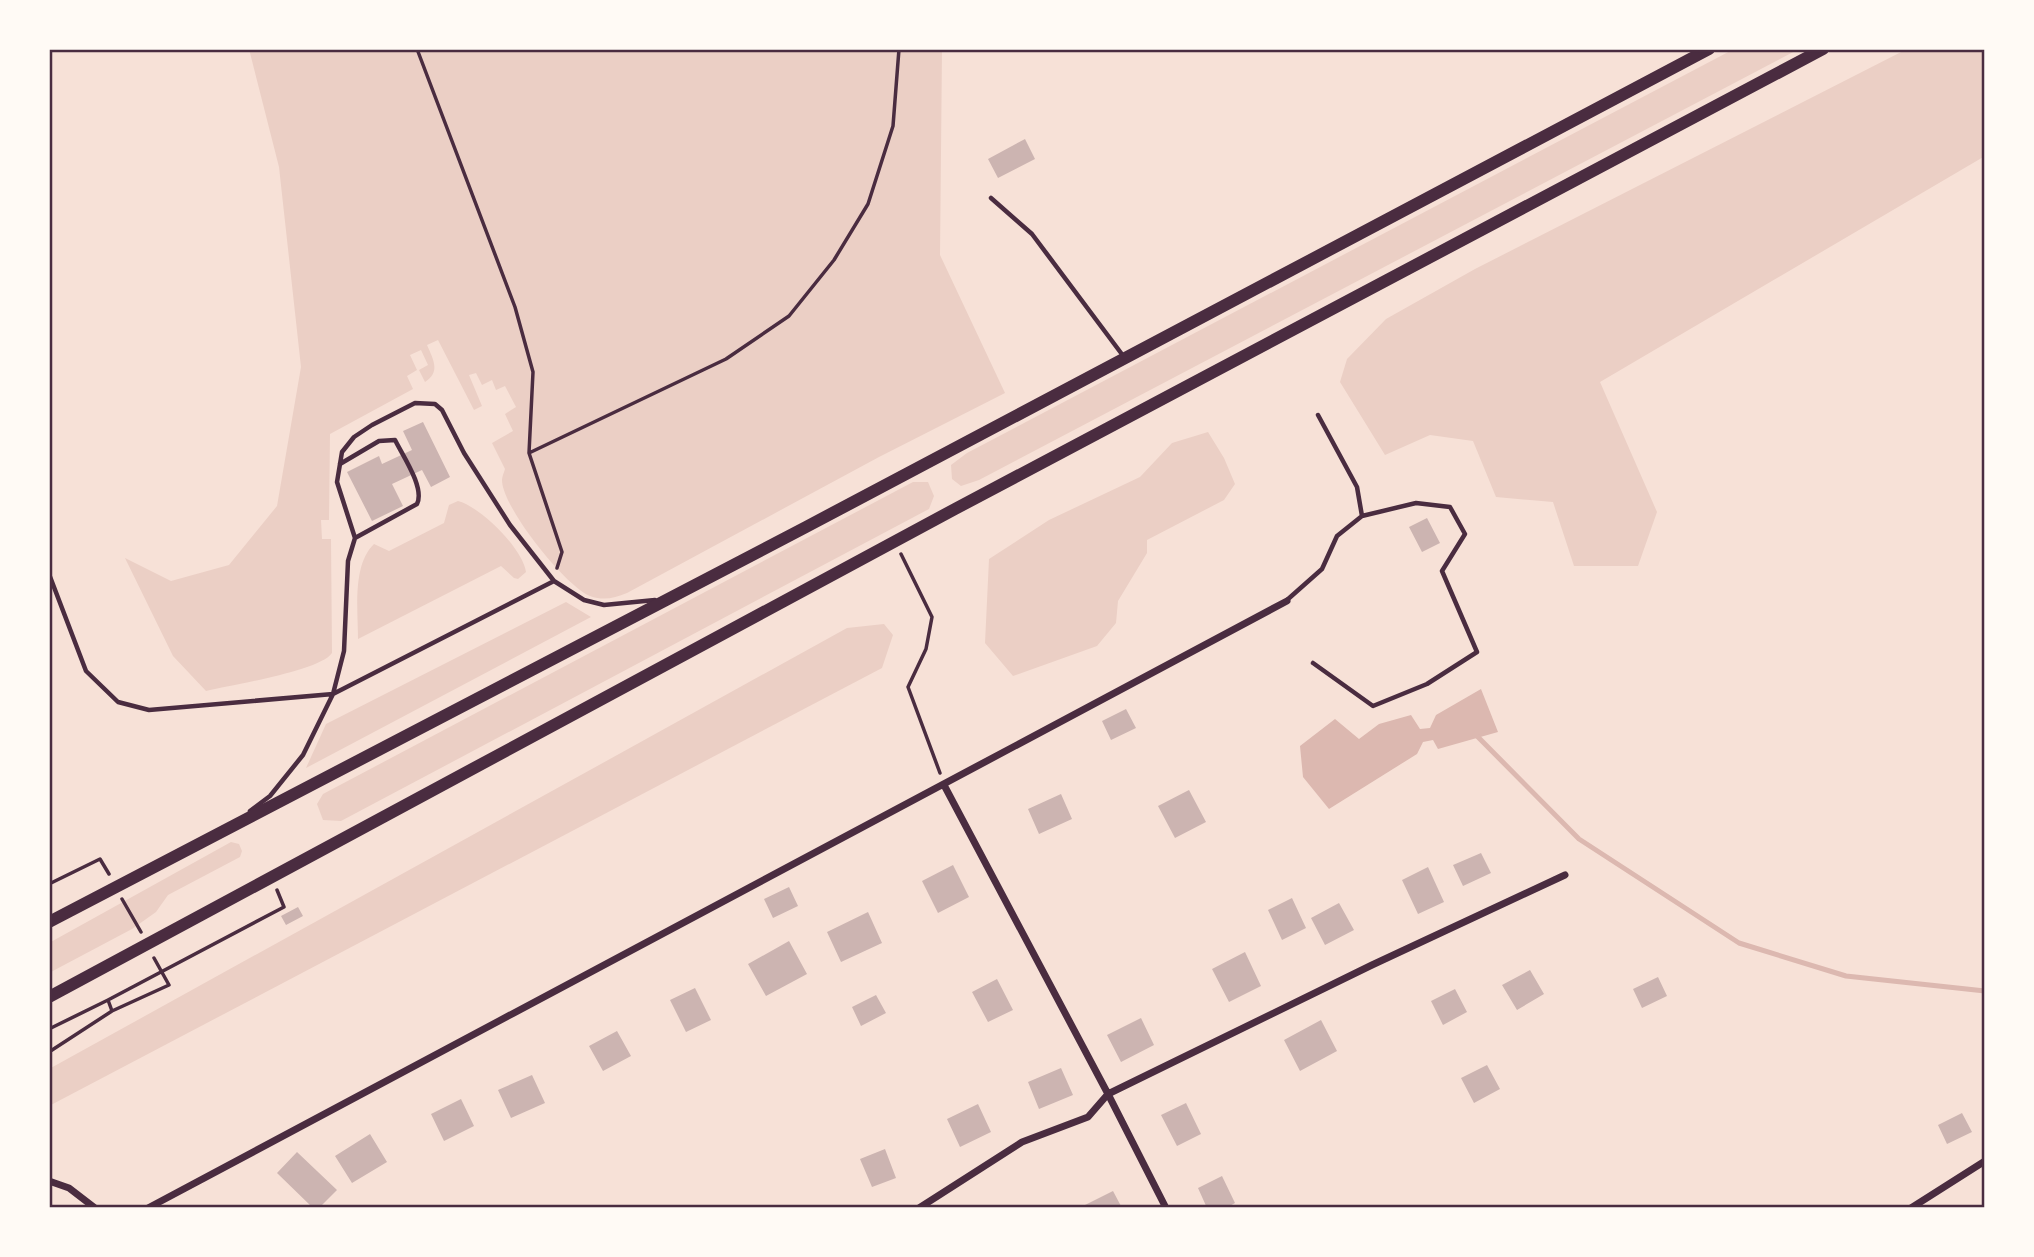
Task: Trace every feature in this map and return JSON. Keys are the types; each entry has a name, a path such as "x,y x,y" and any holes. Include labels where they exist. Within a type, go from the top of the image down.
{"main road":[{"path":"49,922 1709,49"},
{"path":"49,997 894,542 1823,49"}],"street":[{"path":"148,1208 1287,601"},
{"path":"944,785 1166,1208"},
{"path":"919,1208 1022,1142 1088,1116 1108,1094 1372,965 1565,875"},
{"path":"1911,1208 1985,1161"},
{"path":"49,1181 69,1188 95,1208"}],"lane":[{"path":"991,198 1032,234 1124,358"},
{"path":"230,827 270,796 303,755 333,694 344,651 348,561 355,538 337,482 342,452 354,438 372,425 415,403 435,404 442,410 464,453 510,525 554,581 584,600 604,605 667,599"},
{"path":"1318,415 1357,487 1362,516"},
{"path":"340,464 379,441 395,440 419,488 420,498 417,504 355,538"},
{"path":"1287,601 1322,569 1337,536 1362,516 1416,503 1450,507 1465,534 1442,571 1478,652 1427,684 1373,706 1313,663"},
{"path":"49,574 86,671 118,702 149,710 333,694 554,581"}],"path":[{"path":"417,49 515,307 533,372 529,453 562,552 554,581"},
{"path":"529,453 726,359 789,316 834,260 868,204 892,126 899,49"},
{"path":"894,542 932,617 926,649 908,687 944,785"},
{"path":"49,884 100,859 113,882"},
{"path":"49,1029 284,907 272,877"},
{"path":"119,893 144,939"},
{"path":"49,1052 112,1011 169,985 150,951"},
{"path":"108,1000 112,1011"}],"shaded area":[{"path":"249,49 942,49 940,255 1005,393 879,457 627,593 600,598 590,596 579,589 551,562 512,508 502,480 505,469 492,443 513,431 505,414 516,407 505,386 496,390 492,380 482,385 476,373 469,375 482,406 474,410 438,340 427,345 434,365 430,378 425,382 419,370 428,365 421,350 410,355 417,370 407,376 413,389 330,434 329,520 321,520 322,539 331,539 332,653 311,666 206,691 173,656 125,558 171,581 229,565 277,506 301,367 279,167"},
{"path":"1734,49 1799,49 979,480 961,486 952,479 951,465 967,453"},
{"path":"1907,49 1985,49 1985,156 1600,382 1657,512 1638,566 1574,566 1553,502 1496,497 1473,441 1430,435 1385,455 1340,382 1347,359 1386,319 1475,269"},
{"path":"1208,432 1224,458 1235,484 1224,500 1147,540 1147,553 1118,601 1116,623 1097,646 1013,676 985,643 989,559 1049,520 1140,477 1172,443"},
{"path":"913,482 928,482 934,496 929,509 341,821 323,820 317,804 323,794"},
{"path":"458,501 478,511 499,530 517,552 526,572 518,579 501,566 358,639 359,576 367,553 374,544 389,551 444,523 449,505"},
{"path":"566,602 591,617 306,768 326,724"},
{"path":"884,624 893,635 882,668 49,1106 49,1069 847,628"},
{"path":"1481,689 1498,732 1438,749 1433,740 1423,742 1417,754 1329,809 1303,777 1300,746 1335,719 1359,739 1379,724 1411,715 1420,729 1430,728 1436,715"},
{"path":"231,842 239,844 242,851 240,857 168,895 156,912 132,929 49,973 49,943"}],"building":[{"path":"1025,139 1035,159 998,178 988,159"},
{"path":"423,422 450,477 431,487 422,470 392,484 403,506 372,521 347,472 379,456 382,464 412,450 403,431"},
{"path":"1427,518 1440,543 1422,552 1409,527"},
{"path":"1126,709 1136,728 1111,740 1102,721"},
{"path":"1189,790 1206,822 1175,838 1158,806"},
{"path":"1061,794 1072,819 1039,834 1028,809"},
{"path":"1481,853 1491,873 1463,886 1453,865"},
{"path":"953,865 969,897 938,913 922,881"},
{"path":"1428,867 1444,902 1418,914 1402,880"},
{"path":"789,887 798,906 773,918 764,899"},
{"path":"1292,898 1306,928 1282,940 1268,910"},
{"path":"1339,903 1354,930 1325,945 1311,918"},
{"path":"298,907 303,916 286,925 281,916"},
{"path":"868,912 882,943 841,962 827,932"},
{"path":"789,941 807,974 766,996 748,964"},
{"path":"1245,952 1261,986 1229,1002 1212,969"},
{"path":"1530,970 1544,994 1517,1010 1502,985"},
{"path":"1658,977 1667,996 1642,1008 1633,989"},
{"path":"997,979 1013,1010 988,1022 972,992"},
{"path":"695,988 711,1020 686,1032 670,1000"},
{"path":"1455,989 1467,1012 1443,1025 1431,1001"},
{"path":"876,995 886,1013 861,1026 852,1007"},
{"path":"1141,1018 1154,1045 1121,1062 1107,1035"},
{"path":"1321,1020 1337,1051 1300,1071 1284,1040"},
{"path":"617,1031 631,1056 603,1071 589,1046"},
{"path":"1487,1065 1500,1089 1474,1103 1461,1078"},
{"path":"1061,1068 1073,1095 1039,1109 1028,1082"},
{"path":"532,1075 545,1103 511,1118 498,1090"},
{"path":"461,1099 474,1126 444,1141 431,1114"},
{"path":"1186,1103 1201,1134 1177,1146 1161,1115"},
{"path":"978,1104 991,1132 960,1147 947,1119"},
{"path":"1962,1113 1972,1132 1947,1144 1938,1125"},
{"path":"370,1134 387,1162 352,1183 335,1156"},
{"path":"885,1149 896,1178 872,1187 860,1159"},
{"path":"297,1152 337,1190 319,1208 313,1208 277,1173"},
{"path":"1222,1176 1235,1203 1226,1208 1207,1208 1198,1188"},
{"path":"1113,1191 1122,1208 1079,1208"}],"waterway":[{"path":"1475,734 1579,839 1739,943 1846,976 1985,991"}]}
